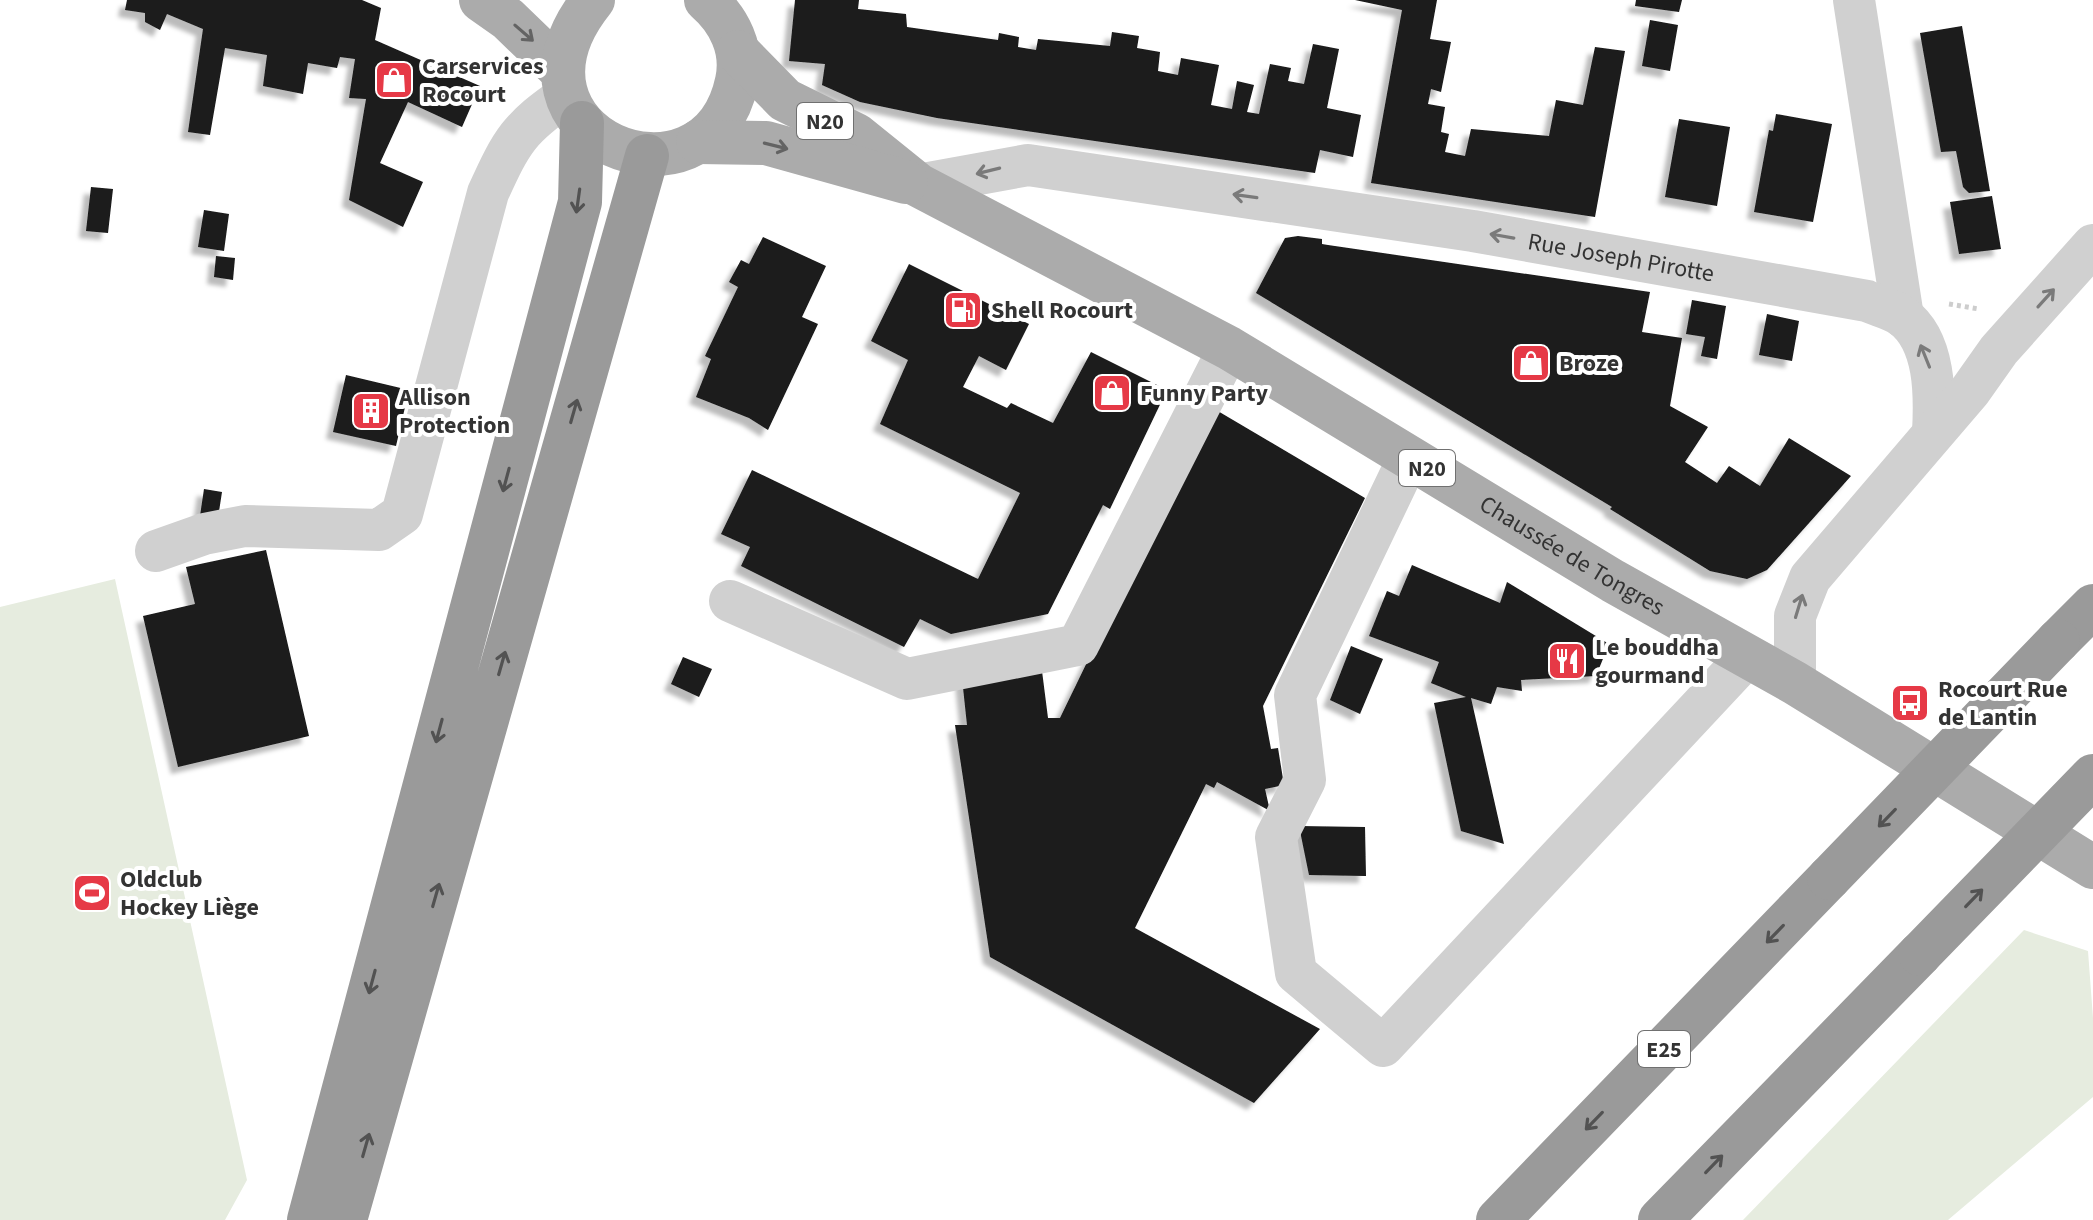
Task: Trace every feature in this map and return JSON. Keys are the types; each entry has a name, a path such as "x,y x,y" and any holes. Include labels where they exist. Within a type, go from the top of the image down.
{"highway":[{"path":"309,1220 580,202 571,97"},
{"path":"345,1220 647,156"},
{"name":"E25","path":"1498,1220 2093,606"},
{"path":"1660,1220 2093,776"}],"main road":[{"path":"481,0 518,27 571,97"},
{"path":"571,97 565,47 574,25 593,0"},
{"name":"N20","path":"571,97 611,146 647,156 674,152 698,142 719,124 733,101 740,71 738,52 722,14 706,0"},
{"name":"Chaussée de Tongres","path":"738,52 785,100 856,135 918,185 1229,348 1613,581 1795,683 2093,867"},
{"name":"Chaussée de Tongres","path":"698,142 766,143 918,185"}],"street":[{"path":"1854,0 1903,317 1917,337 1933,378 1933,433"},
{"path":"156,551 204,534 245,526 379,530 402,514 483,205 511,143 534,118 571,97"},
{"name":"Rue Joseph Pirotte","path":"918,185 1028,165 1067,170 1473,231 1867,301 1903,317"},
{"path":"1795,683 1795,616 1810,578 1999,350 2093,245"},
{"path":"730,601 907,679 1078,645 1229,348"},
{"path":"1409,457 1295,695 1305,780 1276,837 1296,973 1383,1046 1747,657"}],"shaded area":[{"name":"Oldclub Hockey Liège","path":"115,579 247,1180 225,1220 0,1220 0,607"},
{"path":"2024,930 2088,951 2093,1018 2093,1097 1948,1220 1743,1220"}],"building":[{"path":"127,0 362,0 381,8 375,40 480,86 462,127 408,102 380,163 423,182 403,227 349,200 366,99 349,98 355,59 340,57 337,68 308,63 303,94 263,86 267,55 225,48 210,135 188,132 203,29 167,14 160,30 145,22 145,13 125,10"},
{"path":"795,0 859,0 858,9 906,14 907,27 998,40 999,33 1019,37 1018,47 1036,50 1038,39 1110,46 1112,32 1139,36 1137,48 1160,52 1158,71 1178,75 1181,58 1219,65 1211,105 1232,109 1237,81 1254,85 1247,112 1259,114 1270,64 1291,68 1288,81 1304,84 1313,44 1339,49 1327,108 1361,115 1353,157 1320,150 1315,173 937,118 860,102 822,85 825,64 789,61"},
{"path":"1355,0 1437,0 1430,39 1451,42 1441,92 1431,89 1428,104 1445,107 1441,132 1449,134 1445,152 1465,156 1471,129 1549,136 1556,100 1583,105 1595,47 1625,51 1595,217 1371,183 1402,10"},
{"path":"1636,0 1682,0 1679,12 1635,6"},
{"path":"1650,20 1678,25 1670,71 1642,66"},
{"path":"1962,26 1990,191 1969,193 1963,187 1956,151 1941,152 1920,33"},
{"path":"1776,114 1832,124 1813,222 1754,212 1769,130 1773,131"},
{"path":"1679,119 1730,127 1717,206 1665,197"},
{"path":"91,187 113,189 108,233 86,231"},
{"path":"1992,196 2001,249 1959,254 1950,202"},
{"path":"204,210 229,214 224,251 198,247"},
{"path":"763,237 826,266 802,317 818,324 768,430 749,418 696,397 711,359 705,356 738,287 729,282 741,260 749,264"},
{"path":"1285,238 1322,239 1322,244 1328,245 1650,292 1642,332 1682,338 1670,406 1708,427 1685,462 1717,483 1729,466 1760,486 1789,438 1851,476 1767,570 1747,579 1710,571 1610,509 1612,507 1256,293"},
{"path":"216,256 235,258 233,280 214,277"},
{"path":"909,264 1029,324 1006,370 979,356 963,387 1007,408 1011,403 1053,423 1091,352 1167,390 1110,509 1103,505 1048,614 951,634 920,619 904,647 741,566 750,547 721,534 752,470 978,579 1020,493 880,424 908,360 871,341"},
{"path":"1692,300 1726,306 1717,359 1701,356 1705,337 1686,334"},
{"path":"1767,314 1799,321 1792,361 1759,355"},
{"name":"Allison Protection","path":"346,375 409,390 396,446 333,432"},
{"path":"1211,407 1365,498 1263,706 1271,749 1278,748 1284,785 1265,789 1270,811 1217,782 1214,788 1206,784 1135,928 1320,1029 1254,1103 990,957 955,725 967,725 962,678 1042,671 1048,718 1060,718"},
{"path":"204,489 222,492 218,518 200,516"},
{"path":"266,550 309,736 178,767 143,616 195,604 186,567"},
{"path":"1412,565 1500,603 1507,582 1609,644 1596,676 1521,680 1522,691 1497,687 1491,704 1471,698 1504,844 1461,831 1434,703 1466,697 1431,683 1439,662 1369,636 1387,591 1399,596"},
{"path":"1351,646 1383,659 1360,714 1330,700"},
{"path":"683,657 712,669 699,697 671,684"},
{"path":"1299,826 1365,827 1366,876 1309,875"}],"place":[{"name":"Carservices Rocourt","path":"394,80"},
{"name":"Shell Rocourt","path":"963,310"},
{"name":"Broze","path":"1531,363"},
{"name":"Funny Party","path":"1112,393"},
{"name":"Allison Protection","path":"371,411"},
{"name":"Le bouddha gourmand","path":"1567,661"},
{"name":"Rocourt Rue de Lantin","path":"1910,703"},
{"name":"Oldclub Hockey Liège","path":"92,893"}]}
